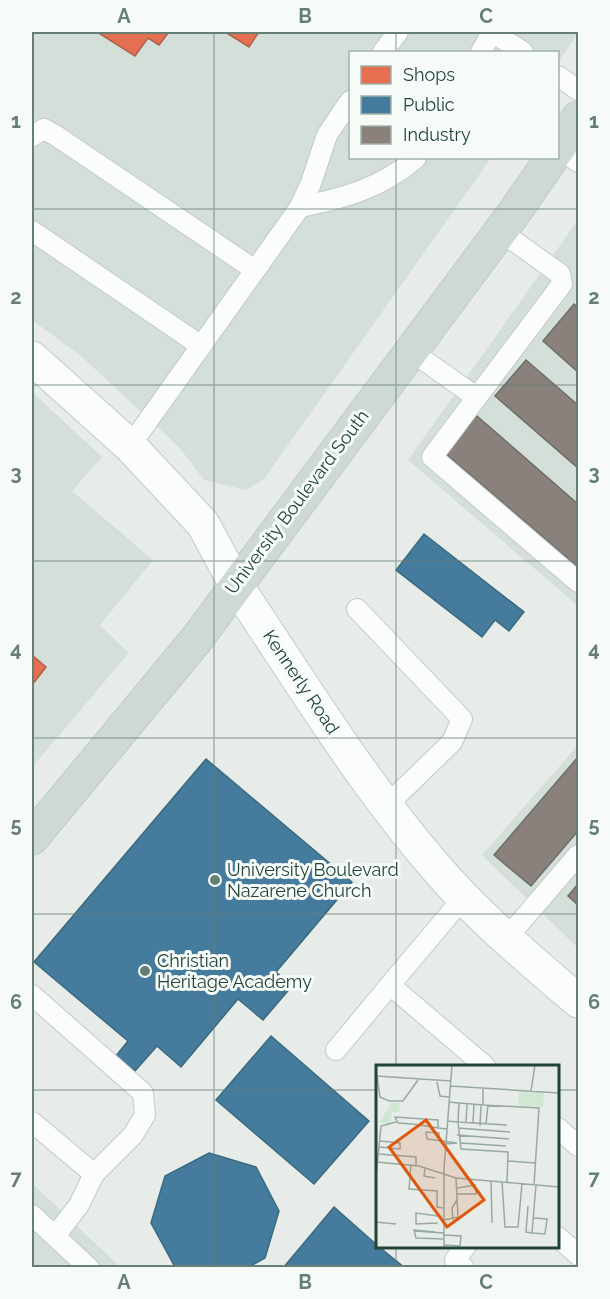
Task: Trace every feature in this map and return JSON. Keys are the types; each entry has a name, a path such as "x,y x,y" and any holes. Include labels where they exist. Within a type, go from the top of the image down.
{"main road":[{"name":"University Boulevard South","path":"561,154 579,118"},
{"name":"University Boulevard South","path":"32,838 196,640 500,231 557,159"}],"street":[{"name":"Kennerly Road","path":"32,358 130,446 203,524 236,585 349,753 433,864 506,939 579,1001"}],"lane":[{"path":"384,51 398,32"},
{"path":"482,51 492,32 521,51"},
{"path":"559,77 579,90"},
{"path":"130,446 300,207 311,183 327,135 349,104"},
{"path":"32,136 44,129 55,135 255,270"},
{"path":"300,207 338,199 374,187 393,177 415,159"},
{"path":"32,231 200,345"},
{"path":"500,231 560,274 562,285 432,457 579,582"},
{"path":"411,351 476,397"},
{"path":"357,609 462,719 452,742 387,805"},
{"path":"506,939 579,855"},
{"path":"336,1050 464,897"},
{"path":"390,985 484,1065"},
{"path":"32,995 143,1093 145,1115 133,1135 94,1174 80,1205 55,1236"},
{"path":"32,1122 94,1174"},
{"path":"559,1129 579,1146"},
{"path":"32,1215 89,1268"},
{"path":"559,1238 579,1255"},
{"path":"464,1248 455,1260 464,1268"}],"shaded area":[{"path":"32,32 578,32 559,62 559,51 349,51 349,159 490,159 264,479 246,490 204,480 179,447 81,356 32,320"},
{"path":"578,220 578,606 408,460"},
{"path":"32,392 102,457 72,491 153,560 100,625 129,653 32,767"},
{"path":"578,745 578,948 482,855"},
{"path":"32,1183 120,1267 32,1267"}],"building: Shops":[{"path":"97,32 169,32 159,45 148,38 135,56"},
{"path":"225,32 259,32 249,47"},
{"path":"32,655 46,667 32,685"}],"building: Public":[{"path":"424,534 524,612 509,631 495,620 482,637 396,570"},
{"path":"206,759 352,882 276,972 292,986 263,1020 238,999 181,1067 157,1046 135,1071 116,1056 128,1041 34,962"},
{"path":"271,1036 369,1121 314,1184 216,1100"},
{"path":"209,1153 256,1167 279,1211 265,1258 247,1268 175,1267 151,1223 165,1176"},
{"path":"334,1207 376,1244 376,1248 380,1248 405,1268 283,1268"}],"building: Industry":[{"path":"574,304 578,308 578,372 543,341"},
{"path":"526,360 578,405 578,468 495,396"},
{"path":"477,416 578,504 578,567 445,453"},
{"path":"578,757 578,831 531,886 494,855"},
{"path":"578,884 578,905 568,896"}],"place":[{"name":"University Boulevard Nazarene Church","path":"215,880"},
{"name":"Christian Heritage Academy","path":"145,971"}]}
